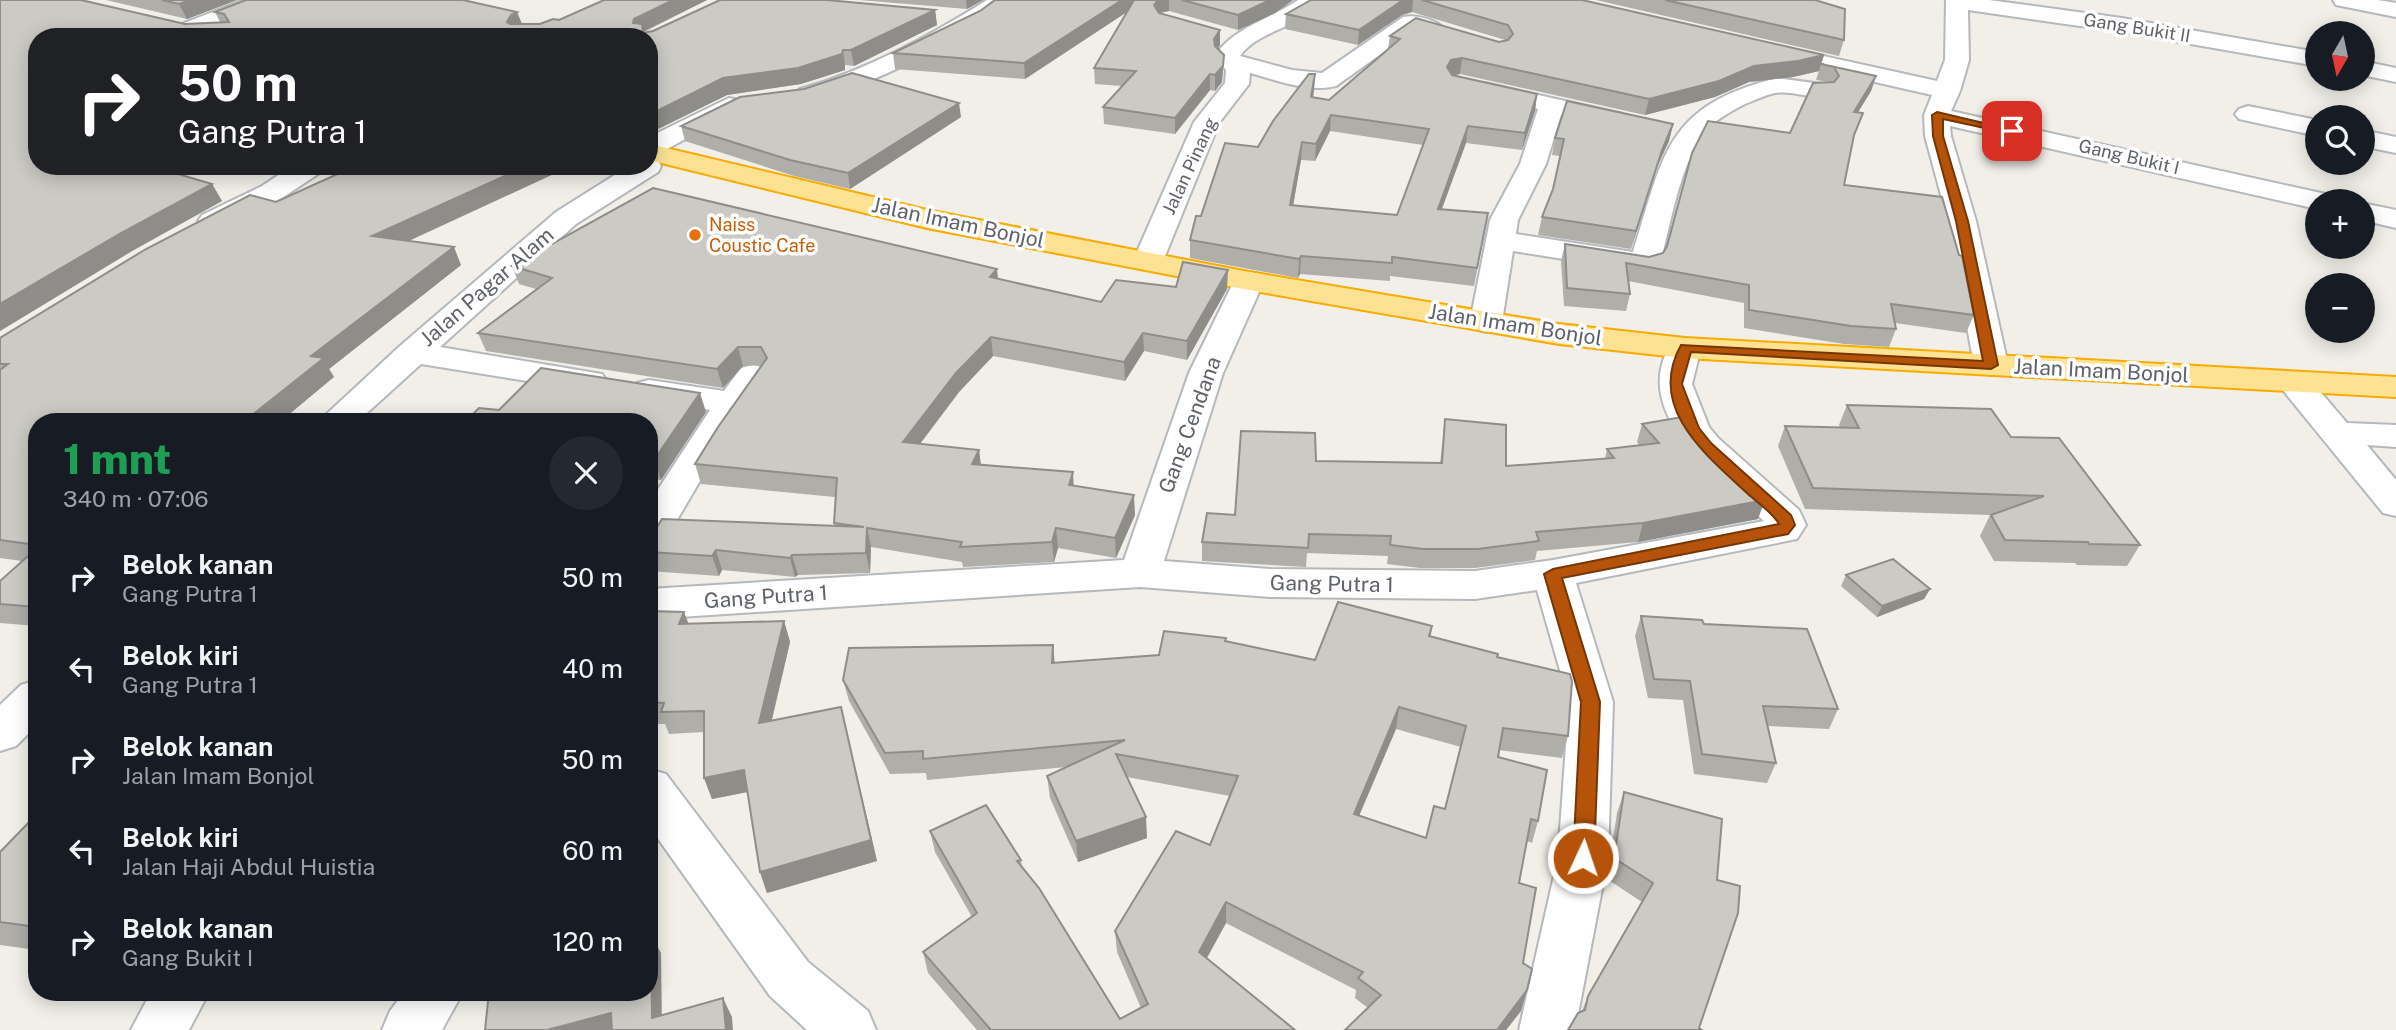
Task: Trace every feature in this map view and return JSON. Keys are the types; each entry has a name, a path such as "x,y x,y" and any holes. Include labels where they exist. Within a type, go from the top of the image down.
{"highway":[{"path":"167,22 188,28"},
{"name":"Jalan Imam Bonjol","path":"658,159 927,219 1249,281 1559,334 1685,348 2396,387"}],"street":[{"path":"194,28 263,0"},
{"path":"783,98 819,92 858,76 972,19 1002,0"},
{"path":"1229,45 1282,21 1312,0"},
{"path":"2344,0 2396,10"},
{"path":"1957,1 1957,60 1942,103 1938,136 1962,221 1991,365"},
{"name":"Gang Bukit II","path":"1957,1 2122,25 2305,58"},
{"path":"933,16 972,19"},
{"path":"1229,45 1291,76 1327,81 1411,22 1462,38"},
{"name":"Jalan Pinang","path":"1148,261 1208,122 1237,85 1238,69 1229,45"},
{"name":"Gang Bukit I","path":"1750,46 1942,103 2305,197"},
{"path":"2375,71 2396,75"},
{"path":"1459,84 1634,123"},
{"path":"1499,240 1645,262 1673,168 1688,135 1723,105 1755,91 1777,85 1820,90"},
{"name":"Jalan Pagar Alam","path":"658,154 737,102 755,100"},
{"path":"1486,322 1504,220 1533,164 1552,105"},
{"path":"2248,114 2305,126"},
{"path":"1661,129 1688,135"},
{"path":"2375,141 2396,145"},
{"path":"183,236 272,192 298,175"},
{"name":"Jalan Pagar Alam","path":"346,413 566,218 628,175"},
{"path":"2375,214 2396,219"},
{"name":"Gang Cendana","path":"1140,573 1188,421 1206,373 1249,281"},
{"name":"Gang Putra 1","path":"658,603 1140,573 1270,583 1475,585 1553,574 1783,530 1787,525 1785,519 1705,446 1692,429 1675,384 1685,348"},
{"path":"412,353 731,403"},
{"path":"658,520 704,443 753,375"},
{"path":"2294,382 2396,504"},
{"path":"2336,433 2396,436"},
{"path":"1547,1030 1583,858 1591,702 1553,574"},
{"path":"0,733 28,706"},
{"path":"658,801 789,979 848,1030"},
{"path":"159,1030 177,1001"},
{"path":"410,1030 430,1001"}],"building":[{"path":"0,0 81,0 185,24 229,22 224,14 215,12 246,0 463,0 517,12 511,15 507,22 510,24 540,24 553,19 559,20 604,0 673,0 634,19 633,23 642,24 642,28 28,28 28,175 182,175 212,184 121,233 0,304"},
{"path":"162,0 190,0 179,4"},
{"path":"720,0 827,0 935,10 851,50 843,50 842,54 798,68 723,78 658,110 658,29"},
{"path":"995,0 1122,0 1024,63 893,53 980,11"},
{"path":"1134,0 1158,0 1154,5 1159,13 1220,30 1214,39 1215,46 1224,55 1223,66 1215,75 1210,74 1175,118 1103,107 1136,71 1094,68"},
{"path":"1182,0 1270,0 1238,15"},
{"path":"1311,0 1403,0 1359,30 1286,14"},
{"path":"1422,0 1582,0 1824,55 1754,66 1719,81 1649,99 1462,58 1451,60 1447,67 1452,75 1537,94 1525,133 1468,126 1438,209 1488,213 1477,268 1392,257 1392,263 1301,256 1299,259 1190,240 1196,216 1201,216 1225,143 1258,147 1273,121 1309,74 1315,74 1311,97 1329,100 1400,39 1390,36 1416,18 1499,42 1508,40 1513,34 1508,25","holes":["1331,115 1429,129 1397,215 1290,205 1302,142 1316,144"]},
{"path":"1665,0 1815,0 1845,9 1844,40"},
{"path":"1821,64 1876,76 1854,112 1863,113 1854,135 1844,185 1942,197 1959,255 1962,256 1974,315 1891,304 1896,329 1851,326 1749,310 1749,285 1626,263 1630,294 1567,288 1565,244 1649,257 1663,253 1692,153 1708,121 1790,133 1813,83 1834,82 1839,76 1834,67"},
{"path":"852,73 959,103 848,173 790,160 681,126 740,97 804,89"},
{"path":"1567,101 1673,124 1636,231 1542,217 1553,189 1564,139 1555,138"},
{"path":"335,175 507,175 372,236 454,247 311,356 324,358 255,413 28,413 28,544 0,540 0,370 8,364 0,364 0,338 146,249 250,195 276,202"},
{"path":"653,188 997,269 990,277 1101,302 1116,280 1176,287 1183,262 1228,270 1187,341 1143,333 1124,362 991,337 956,373 903,442 979,450 972,464 1073,472 1069,485 1134,495 1115,538 1056,528 1052,542 960,547 962,542 867,528 866,553 792,555 790,558 716,550 712,556 658,553 658,525 662,519 864,527 834,523 837,478 695,464 767,358 761,347 738,347 717,369 478,333 552,278 512,266"},
{"path":"541,368 700,393 658,454 658,413 474,413 479,408 499,410"},
{"path":"1847,405 1991,409 2011,437 2059,438 2140,545 2005,540 1991,515 2044,496 1813,488 1785,426 1859,428"},
{"path":"1682,417 1707,447 1765,500 1643,523 1536,532 1539,541 1478,549 1423,549 1390,545 1391,536 1309,534 1308,548 1202,542 1207,513 1235,515 1241,431 1315,433 1316,461 1442,463 1445,419 1506,425 1506,466 1614,458 1607,449 1659,443 1642,424"},
{"path":"28,556 28,606 0,604 0,581"},
{"path":"1893,559 1930,589 1882,606 1846,575"},
{"path":"1338,602 1432,626 1429,636 1498,654 1497,657 1570,674 1572,681 1568,736 1503,728 1498,757 1547,770 1538,821 1531,819 1519,883 1536,888 1523,963 1532,969 1527,990 1497,1030 1345,1030 1381,995 1358,978 1363,972 1226,902 1199,952 1295,1030 991,1030 923,952 977,913 930,831 986,805 1021,860 1017,861 1039,888 1120,1019 1148,1004 1115,931 1176,831 1210,845 1238,776 1116,754 1146,817 1076,841 1047,776 1125,740 923,759 923,751 885,753 843,680 849,648 1053,645 1052,663 1159,655 1164,631 1226,638 1225,641 1315,660","holes":["1399,707 1466,726 1445,809 1434,806 1426,838 1354,814"]},
{"path":"658,611 684,612 679,624 784,621 759,723 841,707 871,840 760,872 744,770 704,778 704,711 661,712 664,703 658,703"},
{"path":"1641,616 1702,620 1704,624 1807,629 1838,709 1763,706 1776,763 1702,754 1690,681 1654,679"},
{"path":"1624,792 1722,819 1717,880 1740,886 1738,913 1699,1028 1702,1030 1568,1030 1578,1013 1585,1010 1588,996 1653,883 1614,858"},
{"path":"28,823 28,926 0,922 0,852"},
{"path":"723,998 726,1030 612,1030 611,1013 547,1030 485,1030 488,1001 652,1001 652,1018"}],"place":[{"name":"Naiss Coustic Cafe","path":"695,235"}],"route":[{"path":"1583,858 1591,702 1553,574 1783,530 1787,525 1785,519 1705,446 1692,429 1675,384 1685,348 1991,365 1962,221 1938,136 1937,115 2012,131"}]}
